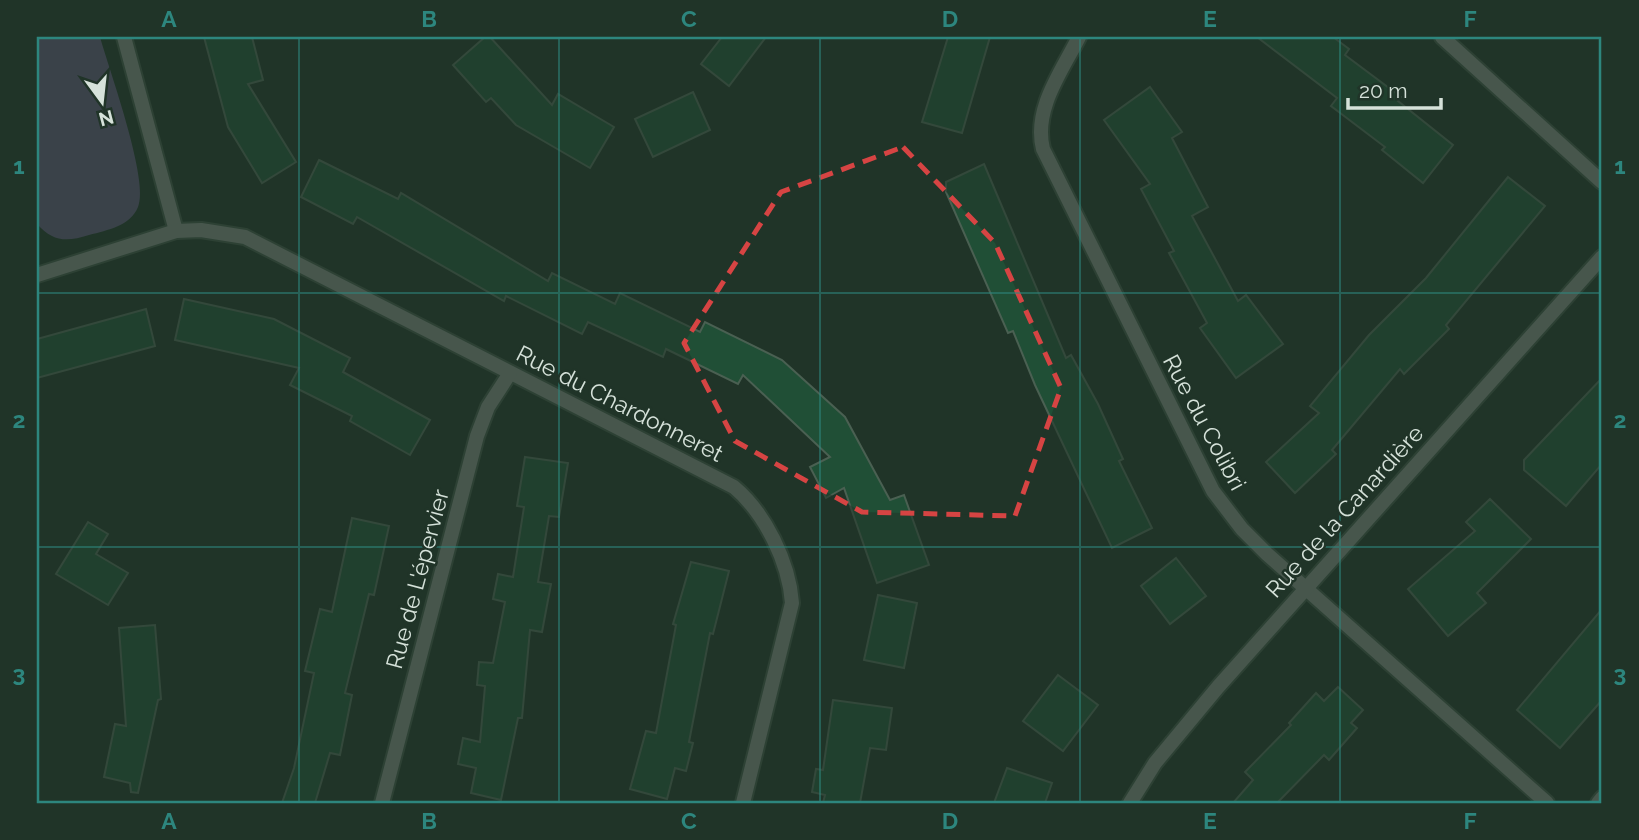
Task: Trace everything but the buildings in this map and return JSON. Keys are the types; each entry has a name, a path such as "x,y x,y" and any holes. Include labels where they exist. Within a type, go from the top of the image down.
{"street":[{"path":"124,37 176,231"},
{"name":"Rue du Colibri","path":"1079,37 1042,114 1040,137 1048,161 1213,491 1241,529 1547,803"},
{"path":"1442,37 1602,182"},
{"name":"Rue du Chardonneret","path":"37,275 176,231 216,231 262,244 720,479 750,502 765,526 788,576 792,603 743,803"},
{"name":"Rue de la Canardière","path":"1130,803 1180,731 1602,257"},
{"name":"Rue de L'épervier","path":"382,803 477,436 488,407 510,373"},
{"path":"1598,803 1602,798"}],"highlighted area":[{"path":"903,147 995,243 1061,388 1015,516 862,512 735,441 684,343 781,192"}],"shaded area":[{"path":"37,37 100,37 134,151 140,194 138,207 130,219 118,226 81,237 61,239 49,234 37,224"}]}
